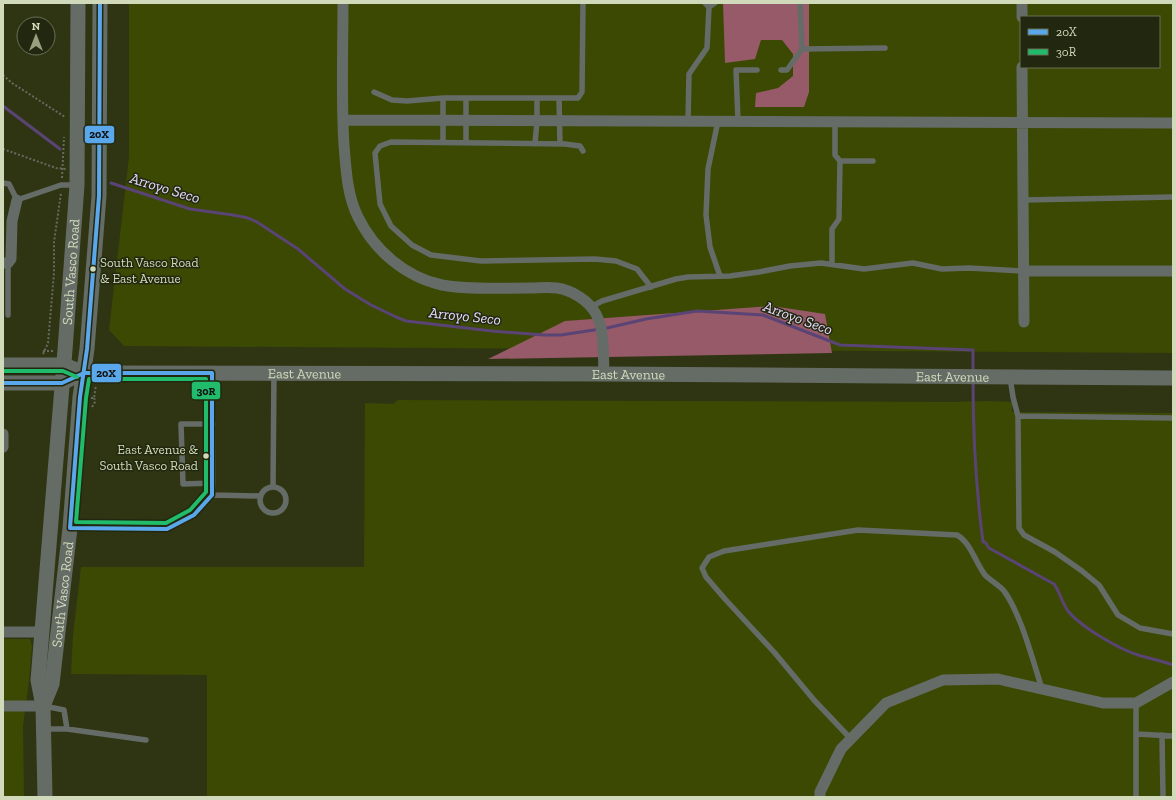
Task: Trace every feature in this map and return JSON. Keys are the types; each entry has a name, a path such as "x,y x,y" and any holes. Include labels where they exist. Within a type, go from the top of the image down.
{"main road":[{"name":"South Vasco Road","path":"45,797 43,706 38,680 64,365 69,185 77,170 78,3"},
{"name":"South Vasco Road","path":"43,706 52,684 70,528 80,397 84,373 93,276 99,196 100,3"},
{"name":"East Avenue","path":"3,365 64,365 84,373 604,374 1173,378"},
{"name":"East Avenue","path":"3,383 62,383 84,373"}],"street":[{"path":"343,3 343,120 349,189 357,216 378,248 400,267 418,277 442,285 472,288 557,288 572,292 586,302 596,314 600,325 604,374"},
{"path":"1022,3 1022,16"},
{"path":"1022,68 1024,322"},
{"path":"343,120 1173,123"},
{"path":"5,263 11,259 12,221 17,200"},
{"path":"1023,270 1173,271"},
{"path":"3,434 3,447"},
{"path":"3,632 42,632"},
{"path":"820,797 820,792 841,749 886,703 943,680 998,679 1103,703 1136,703 1173,682"},
{"path":"3,706 43,706"}],"lane":[{"path":"374,92 396,100 443,98 578,98 582,92 583,3"},
{"path":"688,121 689,74 707,48 707,5 715,3"},
{"path":"781,70 787,70 802,49 800,3"},
{"path":"802,49 885,48"},
{"path":"738,122 736,70 757,70"},
{"path":"443,98 443,142"},
{"path":"466,98 466,143"},
{"path":"535,144 537,98"},
{"path":"559,98 560,144"},
{"path":"718,122 708,169 706,215 710,246 720,276"},
{"path":"832,264 832,229 839,219 840,161 835,155 835,122"},
{"path":"583,151 580,146 560,144 390,142 380,146 375,153 380,204 391,226 412,245 431,255 481,261 589,259 616,261 636,269 651,286"},
{"path":"840,161 873,161"},
{"path":"3,183 10,184 17,200 69,185"},
{"path":"1022,200 1173,198"},
{"path":"5,263 8,315"},
{"path":"591,307 602,301 682,278 759,272 790,266 821,263 864,269 913,263 942,269 969,268 1023,270"},
{"path":"70,528 167,529 194,515 212,495 212,373"},
{"path":"273,487 274,373"},
{"path":"1010,377 1018,416 1019,528 1024,535 1055,552 1099,585 1118,615 1140,628 1173,634"},
{"path":"1018,416 1173,418"},
{"path":"213,424 181,424 183,484 213,483"},
{"path":"273,487 281,490 285,497 284,505 278,511 270,512 263,508 261,504 261,496 265,489 273,487"},
{"path":"212,495 261,496"},
{"path":"851,738 814,700 774,652 725,600 706,577 702,568 709,557 724,551 858,530 957,535 961,537 986,575 1003,590 1010,601 1022,630 1042,689"},
{"path":"1136,703 1136,797"},
{"path":"43,706 64,710 67,729"},
{"path":"44,729 67,729 146,740"},
{"path":"1136,734 1173,736"},
{"path":"1162,735 1163,797"}],"path":[{"path":"3,75 65,117 65,124"},
{"path":"43,352 48,344 54,273 54,242 58,221 69,185 62,168 64,132"},
{"path":"3,149 56,168 77,170"}],"shaded area":[{"path":"129,3 1173,3 1173,353 124,346 109,330 129,157"},
{"path":"723,3 809,3 809,92 804,107 755,107 756,93 778,88 793,76 793,54 782,40 761,40 755,59 725,63"},
{"path":"772,306 825,314 832,353 488,359 565,321"},
{"path":"398,400 988,401 1012,402 1012,412 1173,413 1173,797 207,797 207,675 71,674 73,635 81,567 364,567 365,403 393,404"},
{"path":"3,639 30,639 32,646 23,726 24,797 3,797"}],"waterway":[{"name":"Arroyo Seco","path":"3,106 60,149"},
{"name":"Arroyo Seco","path":"111,183 190,209 233,215 248,218 257,222 298,249 345,289 371,305 406,321 492,331 561,335 697,311 763,315 840,345 973,350 973,372"},
{"name":"Arroyo Seco","path":"973,380 975,461 983,542 985,542 989,548 1054,584 1068,611 1091,631 1132,653 1173,665"}],"transit line":[{"name":"20X","path":"70,528 80,397 87,349 99,196 100,3"},
{"name":"30R","path":"3,371 63,371 77,377"},
{"name":"20X","path":"3,383 62,383 84,373 212,373"},
{"name":"20X","path":"70,528 167,529 194,515 212,495 212,373"},
{"name":"30R","path":"89,379 206,379 206,492 190,510 166,523 76,522 86,398 89,379"}],"place":[{"name":"South Vasco Road & East Avenue","path":"93,269"},
{"name":"East Avenue & South Vasco Road","path":"206,456"}]}
